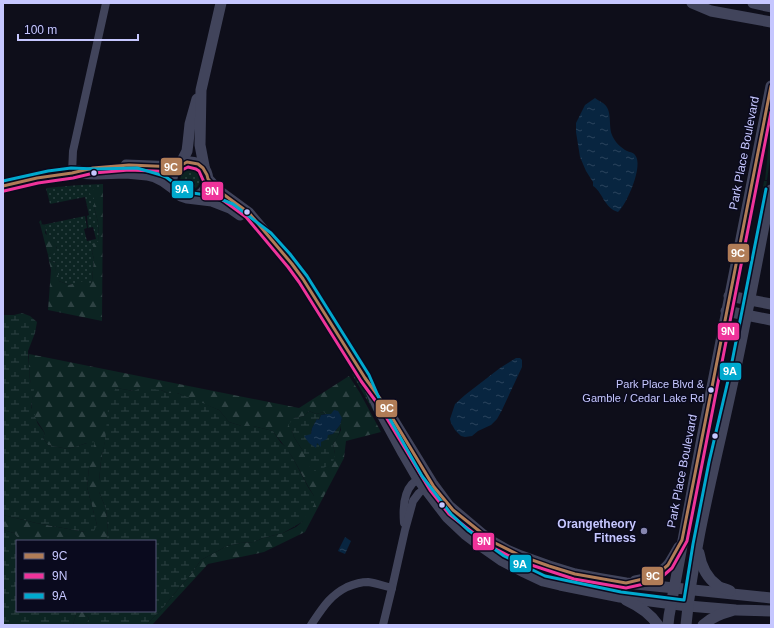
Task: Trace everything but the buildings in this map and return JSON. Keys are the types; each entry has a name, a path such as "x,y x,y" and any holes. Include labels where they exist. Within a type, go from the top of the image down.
{"street":[{"path":"72,173 73,151 106,3"},
{"path":"174,189 172,185 172,178 187,151 190,124 195,104 201,90 221,3"},
{"path":"692,3 712,11 771,22"},
{"path":"753,3 771,6"},
{"name":"Park Place Boulevard","path":"668,625 682,540 771,86"},
{"path":"190,198 199,196 208,184 200,144 201,90"},
{"path":"3,186 94,168 116,166 179,166 187,162 194,162 201,166 224,195 249,213 292,264 310,289 365,378 378,407 403,453 425,481 453,510 482,534 502,547 521,556 575,574 626,583 771,598"},
{"path":"72,173 137,173 159,179 174,189 181,196 212,201 230,208 268,237"},
{"path":"686,625 690,590 698,545 750,300 771,190"},
{"path":"729,296 771,304"},
{"path":"726,311 771,320"},
{"path":"383,625 405,530 404,504 407,493 412,484 425,481"},
{"path":"425,481 447,517 465,534 501,560 544,581 620,597 688,606 771,611"},
{"path":"626,583 651,577 661,571 668,565 682,540"},
{"path":"698,545 700,561 706,573 718,586 742,595"},
{"path":"311,625 331,598 342,590 357,583 368,582 392,588"},
{"path":"620,597 635,604 645,611 658,625"},
{"path":"703,625 719,614 736,610"}],"green space":[{"path":"771,121 771,153 767,180 765,180"},
{"path":"190,170 197,173 200,180 197,187 190,190 183,187 180,180 183,173"},
{"path":"764,181 767,181 750,269 748,269"},
{"path":"103,184 103,187 97,187 94,198 94,207 98,222 99,241 92,252 94,259 92,281 90,284 69,285 59,281 55,270 56,263 49,261 48,255 57,248 50,235 47,235 43,225 85,216 87,228 84,229 87,241 96,239 93,227 88,228 87,216 89,215 85,197 50,204 46,188"},
{"path":"97,187 103,187 102,321 48,310 51,270 49,261 56,263 55,270 58,273 59,281 69,285 83,281 90,284 92,281 94,259 92,252 94,247 92,244 99,241 98,222 94,207 94,198 89,192"},
{"path":"40,224 46,227 45,233 50,235 55,242 57,251 53,254 51,253 48,255"},
{"path":"22,313 30,316 37,322 35,333 28,351 30,381 34,389 31,408 37,412 34,416 45,434 43,438 48,445 68,449 95,442 89,467 87,487 97,525 94,531 85,532 3,515 3,315"},
{"path":"29,354 299,408 349,376 381,432 346,441 344,458 305,532 264,552 208,564 152,625 146,625 162,609 201,560 227,546 254,542 283,533 296,527 302,522 314,496 292,456 273,431 253,426 242,426 229,422 219,410 177,393 168,393 161,390 134,391 116,388 101,461 99,481 99,492 106,509 108,530 106,540 19,540 14,533 3,530 3,515 85,532 97,525 87,487 89,467 87,443 68,449 48,445 43,438 45,434 32,410 33,388 30,381","holes":["309,411 316,414 324,412 325,414 331,414 342,418 340,425 341,430 333,444 335,454 303,451 294,437 292,430 294,418 304,416"]},
{"path":"354,373 387,430 385,431 352,374"},
{"path":"116,388 134,391 140,388 161,390 168,393 177,393 219,410 229,422 242,426 253,426 273,431 281,443 287,448 314,496 314,505 302,522 283,533 254,542 227,546 201,560 162,609 146,625 86,625 89,618 84,612 156,612 156,540 106,540 108,530 106,509 99,492 99,481 111,397"},
{"path":"309,411 316,414 324,412 325,414 321,415 319,420 317,419 312,428 311,434 321,446 321,442 328,435 333,434 340,425 339,433 333,444 335,454 333,462 319,471 314,471 310,468 303,451 288,425 294,418 304,416"},
{"path":"3,530 14,533 19,540 16,540 16,612 77,612 73,625 3,625"},
{"path":"77,612 84,612 89,618 86,625 73,625"}],"water":[{"path":"595,98 603,103 608,110 614,140 622,148 634,154 637,160 636,175 630,193 622,208 618,212 609,207 593,186 593,182 580,157 576,123 585,105"},
{"path":"516,358 520,358 522,360 522,367 497,419 491,425 478,431 472,436 461,436 455,430 450,419 455,404 500,368"},
{"path":"334,410 338,411 342,418 340,425 333,434 328,435 327,439 321,442 321,447 317,443 316,448 309,443 304,436 311,434 312,428 317,419 319,420 321,415 331,414"},
{"path":"345,537 351,541 345,554 338,551"}],"transit line":[{"name":"9C","path":"3,186 93,168 129,165 178,167 187,162 198,164 203,168 208,179 219,191 249,213 292,264 365,378 384,404 434,487 453,510 493,542 521,556 575,574 626,583 651,577 661,571 668,565 682,540 771,86"},
{"name":"9N","path":"4,191 94,173 129,170 178,172 188,167 196,169 199,171 204,182 216,195 246,217 288,267 361,381 380,407 430,490 449,514 490,546 519,561 574,579 626,588 653,582 664,575 672,568 687,541 771,112"},
{"name":"9A","path":"3,181 48,171 71,168 137,168 166,177 186,192 213,196 233,204 271,233 307,276 369,375 382,405 422,476 451,514 468,530 504,556 545,576 621,592 684,600 709,462 730,372 766,189"}],"place":[{"name":"Park Place Blvd & Gamble / Cedar Lake Rd","path":"711,390"},
{"name":"Orangetheory Fitness","path":"644,531"}]}
